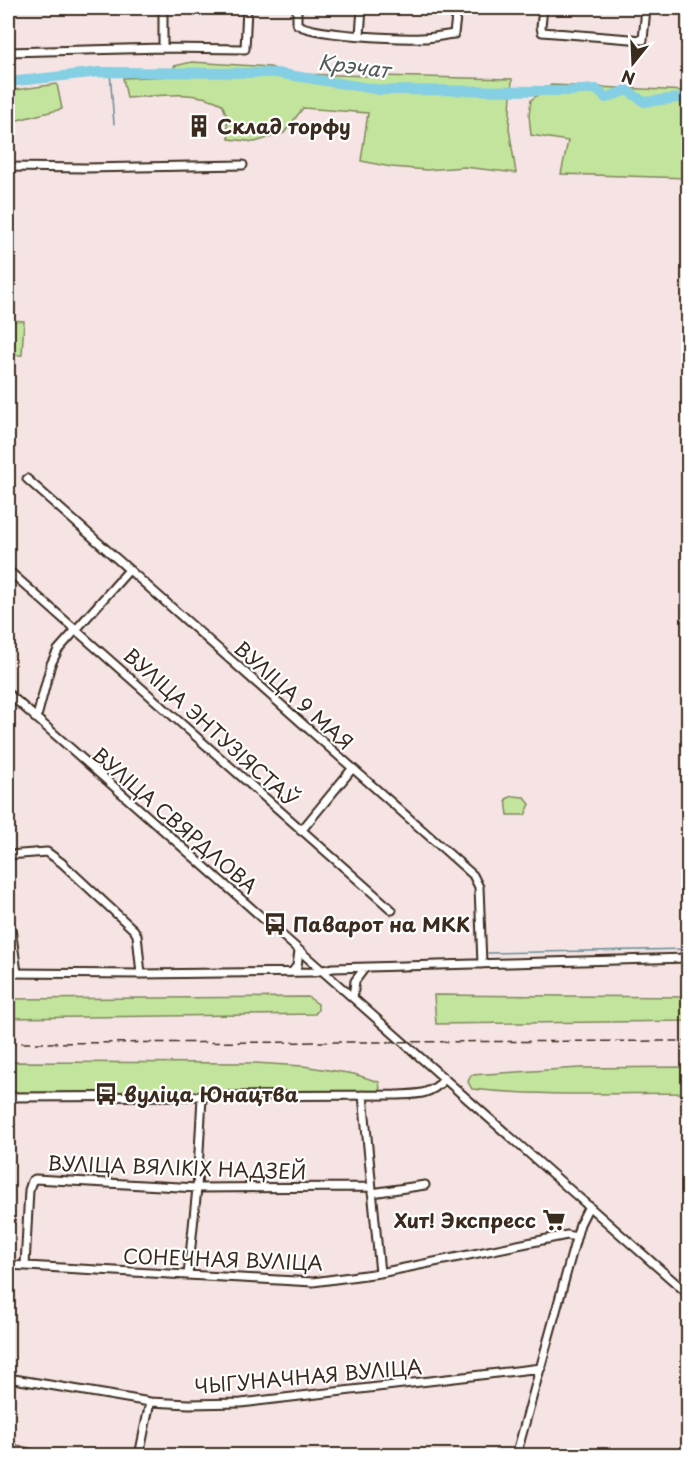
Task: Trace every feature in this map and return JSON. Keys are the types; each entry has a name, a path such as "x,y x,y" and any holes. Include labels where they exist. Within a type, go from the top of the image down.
{"street":[{"path":"163,8 163,48"},
{"path":"8,52 163,48 245,49 247,8"},
{"path":"297,8 295,20 299,27 306,29 360,35 423,38 454,34 458,8"},
{"path":"360,35 362,8"},
{"path":"543,8 542,32 643,40 646,8"},
{"path":"8,167 243,165"},
{"name":"ВУЛІЦА 9 МАЯ","path":"27,479 473,875 479,887 482,964"},
{"name":"ВУЛІЦА ЭНТУЗІЯСТАЎ","path":"8,570 392,910"},
{"path":"35,717 51,664 58,650 129,570"},
{"name":"ВУЛІЦА СВЯРДЛОВА","path":"8,693 688,1294"},
{"path":"301,831 352,769"},
{"path":"8,855 47,852 62,863 134,930 137,935 141,974"},
{"path":"8,921 17,973"},
{"path":"293,971 297,966 300,951"},
{"path":"8,973 141,974 322,971 333,968 364,969 688,958"},
{"path":"353,998 355,981 364,969"},
{"path":"8,1097 425,1094 434,1090 444,1080"},
{"path":"363,1095 380,1272"},
{"path":"188,1275 197,1188 202,1097"},
{"name":"ВУЛІЦА ВЯЛІКІХ НАДЗЕЙ","path":"25,1266 29,1190 35,1179 197,1188 371,1190 425,1185"},
{"path":"516,1455 576,1237 582,1217 589,1206"},
{"name":"СОНЕЧНАЯ ВУЛІЦА","path":"8,1264 313,1282 380,1272 567,1235 576,1237"},
{"name":"ЧЫГУНАЧНАЯ ВУЛІЦА","path":"8,1378 150,1402 189,1404 241,1403 541,1368"},
{"path":"139,1455 150,1402"},
{"path":"8,1448 42,1455"}],"green space":[{"path":"192,62 270,67 291,74 512,79 509,128 516,173 464,167 427,170 391,167 361,161 368,113 303,108 284,133 255,142 229,139 226,114 222,104 211,99 188,95 127,98 123,78 174,76 174,66"},
{"path":"57,84 62,109 14,121 8,126 8,91"},
{"path":"551,85 688,91 688,178 561,174 568,141 531,135 529,115 531,100"},
{"path":"8,320 24,321 22,355 8,355"},
{"path":"513,796 524,797 530,804 525,815 508,815 506,799"},
{"path":"434,995 688,997 688,1021 436,1024"},
{"path":"308,997 318,1004 315,1014 8,1018 8,999"},
{"path":"8,1062 255,1063 303,1066 354,1074 379,1082 380,1089 376,1092 8,1093"},
{"path":"688,1067 688,1093 526,1093 472,1089 468,1082 471,1075 580,1068"}],"waterway":[{"name":"Крэчат","path":"8,82 100,72 276,73 381,90 568,91 596,89 606,98 627,90 644,102 688,97"},
{"path":"110,72 114,124"},
{"path":"488,953 688,949"}],"railway":[{"path":"8,1043 688,1041"}],"place":[{"name":"Склад торфу","path":"199,126"},
{"name":"Паварот на МКК","path":"275,924"},
{"name":"вуліца Юнацтва","path":"106,1094"},
{"name":"Хит! Экспресс","path":"554,1220"}]}
